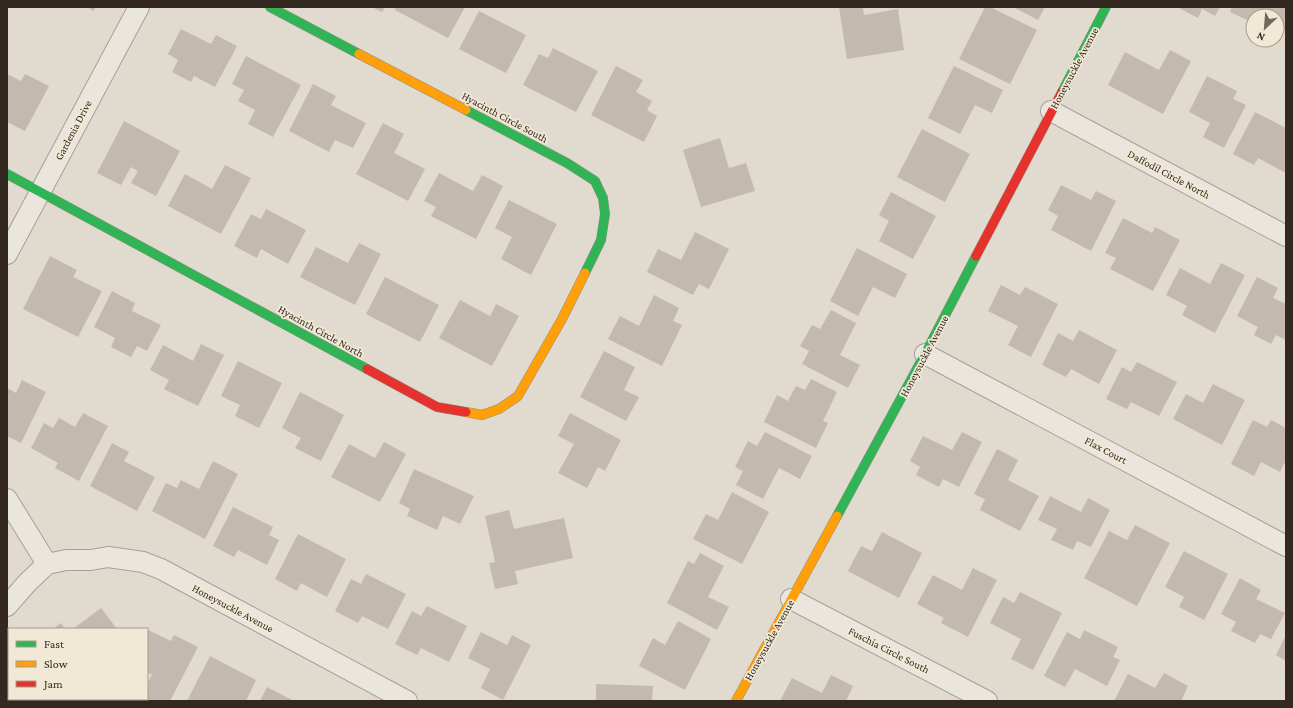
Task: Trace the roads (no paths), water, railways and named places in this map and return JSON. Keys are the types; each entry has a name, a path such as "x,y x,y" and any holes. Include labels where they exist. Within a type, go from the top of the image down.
{"street":[{"name":"Gardenia Drive","path":"7,254 139,7"},
{"name":"Hyacinth Circle South","path":"270,7 567,163 595,182 603,198 605,214 601,240 562,319"},
{"name":"Honeysuckle Avenue","path":"736,701 925,354 1106,7"},
{"name":"Daffodil Circle North","path":"1051,111 1286,236"},
{"name":"Hyacinth Circle North","path":"7,174 437,407 482,415 500,409 518,396 562,319"},
{"name":"Flax Court","path":"925,354 1286,546"},
{"path":"7,499 47,564 28,582 7,606"},
{"name":"Honeysuckle Avenue","path":"47,564 66,560 108,558 143,562 161,569 407,701"},
{"name":"Fuschia Circle South","path":"791,599 987,701"}]}
